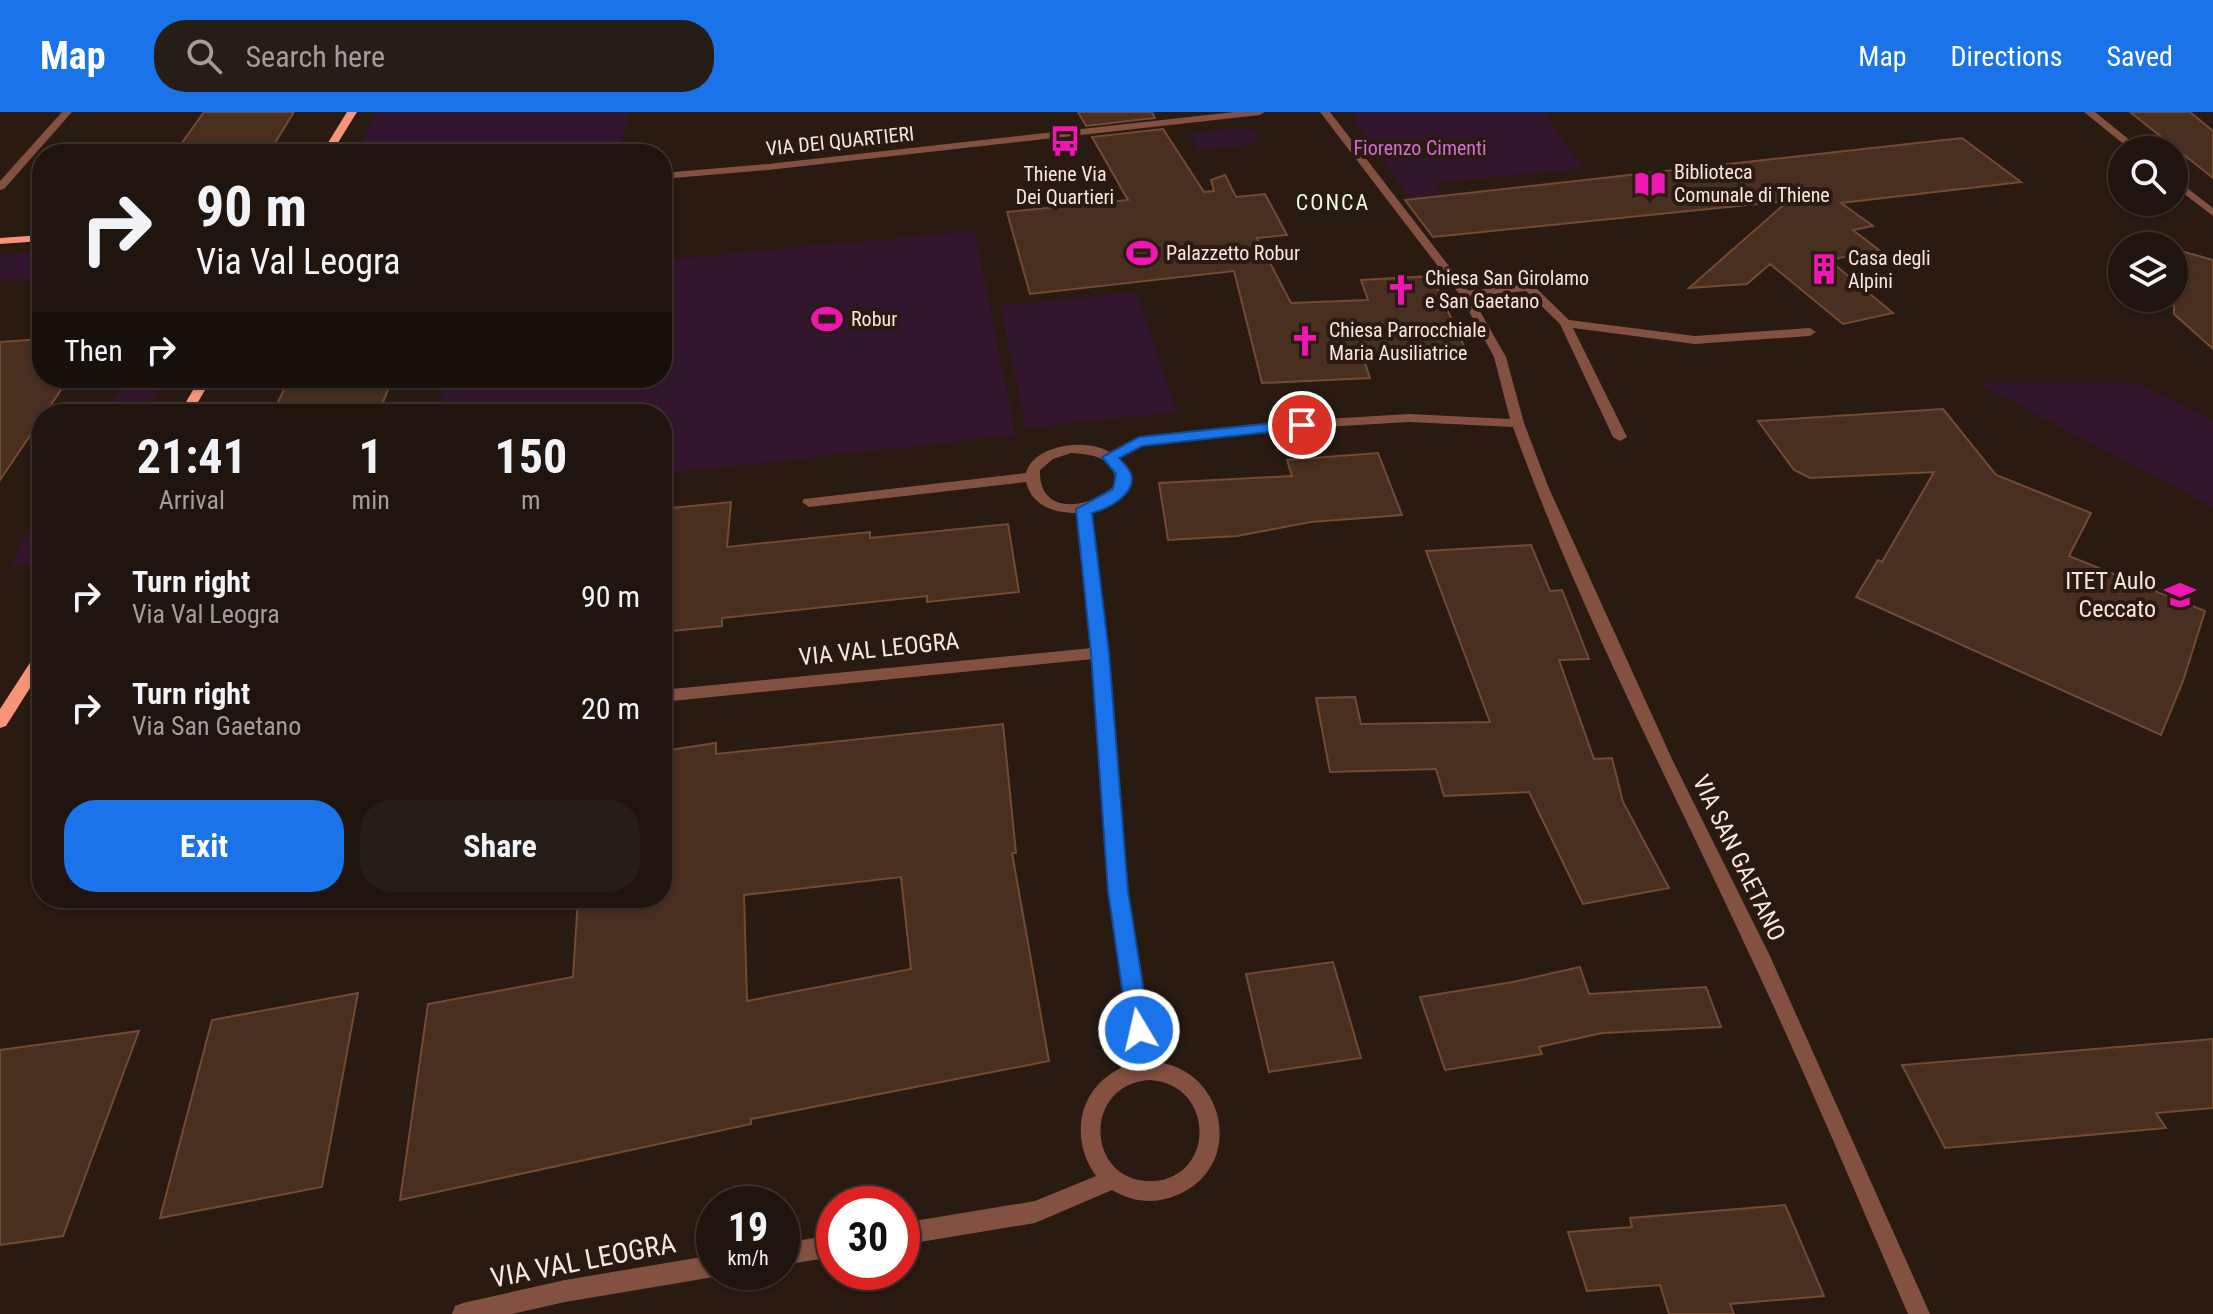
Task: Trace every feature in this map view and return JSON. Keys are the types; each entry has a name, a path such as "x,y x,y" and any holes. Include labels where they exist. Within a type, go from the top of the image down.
{"main road":[{"path":"334,144 352,112"},
{"path":"0,241 32,239"},
{"path":"0,722 32,672"}],"street":[{"path":"38,144 67,112"},
{"name":"VIA DEI QUARTIERI","path":"672,175 829,161 1260,112"},
{"name":"VIA SAN GAETANO","path":"1325,112 1465,294 1500,357 1518,423 1541,486 1664,759 1763,962 1919,1314"},
{"path":"2089,112 2119,136"},
{"path":"0,187 32,151"},
{"path":"2188,192 2213,213"},
{"path":"1465,294 1529,287 1565,323 1620,437"},
{"path":"1565,323 1695,340 1810,332"},
{"path":"1110,457 1139,442 1275,426 1409,418 1518,423"},
{"path":"1085,449 1110,457 1123,473 1124,483 1110,500 1084,509 1070,509 1046,502 1032,486 1031,477 1039,462 1058,451 1085,449"},
{"path":"809,502 1031,477"},
{"path":"1084,509 1100,653 1118,891 1139,1030 1130,1074"},
{"name":"VIA VAL LEOGRA","path":"672,695 1100,653"},
{"path":"1148,1071 1167,1073 1184,1081 1207,1110 1211,1130 1209,1149 1201,1166 1188,1180 1170,1189 1151,1192 1131,1188 1113,1179 1098,1162 1090,1142 1090,1119 1098,1100 1111,1084 1130,1074 1148,1071"},
{"path":"920,1231 1035,1212 1113,1179"},
{"name":"VIA VAL LEOGRA","path":"463,1314 565,1291 696,1269"}],"green space":[{"path":"377,112 630,112 621,144 359,144"},
{"name":"Fiorenzo Cimenti","path":"1358,112 1544,112 1583,168 1434,183 1443,196 1411,200 1352,117"},
{"path":"1231,128 1257,130 1256,144 1198,150 1192,134"},
{"name":"Robur","path":"975,231 1016,435 672,473 672,404 439,404 443,388 672,388 672,259"},
{"path":"32,253 32,279 0,281 0,256"},
{"path":"1136,292 1177,412 1026,428 1000,306"},
{"path":"1977,383 2136,383 2213,421 2213,507"},
{"path":"122,388 159,388 149,404 111,404"},
{"path":"32,527 32,565 12,566 16,552"}],"building":[{"path":"204,112 294,112 274,144 181,144"},
{"path":"1078,112 1152,112 1155,118 1086,126"},
{"path":"2130,112 2190,112 2213,131 2213,178 2188,158 2188,136 2160,136"},
{"path":"1163,129 1204,192 1214,191 1211,180 1225,175 1236,197 1265,194 1287,235 1257,238 1291,303 1368,300 1361,280 1432,276 1467,353 1365,363 1370,378 1262,383 1234,271 1030,294 1007,212 1128,200 1092,137"},
{"path":"1962,138 2021,182 1841,203 1873,226 1853,230 1879,250 1829,260 1893,313 1843,324 1770,264 1747,284 1689,288 1788,201 1433,237 1405,200"},
{"path":"2188,253 2213,260 2213,349 2174,314 2188,312"},
{"path":"32,340 32,388 62,388 51,404 32,404 32,433 0,480 0,342"},
{"path":"285,388 389,388 382,404 277,404"},
{"path":"1943,409 1996,475 2091,513 2069,556 2205,611 2183,681 2161,735 1856,597 1878,560 1882,562 1934,472 1810,478 1794,470 1758,421"},
{"path":"1378,453 1402,515 1311,522 1237,536 1168,540 1159,483 1292,476 1287,460"},
{"path":"731,502 727,547 870,532 870,538 1008,524 1019,592 927,602 927,596 722,618 722,626 672,631 672,508"},
{"path":"1531,545 1550,591 1562,590 1589,659 1559,660 1594,759 1612,758 1623,802 1669,888 1583,904 1529,792 1444,796 1436,769 1330,772 1316,698 1355,697 1361,724 1490,722 1426,551"},
{"path":"1003,724 1016,853 1012,853 1049,1061 751,1119 751,1124 400,1200 428,1004 573,977 577,908 672,908 672,750 716,743 716,754","holes":["901,877 911,969 747,1001 744,895"]},
{"path":"1333,962 1361,1058 1269,1072 1246,974"},
{"path":"1580,967 1589,994 1706,987 1721,1027 1602,1033 1539,1047 1542,1054 1445,1070 1420,997"},
{"path":"358,993 322,1187 160,1218 212,1020"},
{"path":"139,1031 63,1236 0,1245 0,1050"},
{"path":"2213,1039 2213,1108 2156,1113 2166,1128 1945,1148 1902,1065"},
{"path":"1785,1205 1824,1296 1730,1304 1734,1314 1669,1314 1660,1285 1587,1291 1568,1232 1632,1227 1630,1218"}],"place":[{"name":"Thiene Via Dei Quartieri","path":"1065,141"},
{"name":"Biblioteca Comunale di Thiene","path":"1650,184"},
{"name":"Palazzetto Robur","path":"1142,253"},
{"name":"Casa degli Alpini","path":"1824,269"},
{"name":"Chiesa San Girolamo e San Gaetano","path":"1401,290"},
{"name":"Robur","path":"827,319"},
{"name":"Chiesa Parrocchiale Maria Ausiliatrice","path":"1305,341"},
{"name":"ITET Aulo Ceccato","path":"2180,595"}],"district":[{"name":"CONCA","path":"1333,202"}],"route":[{"path":"1139,1030 1118,891 1100,653 1084,509 1098,506 1119,492 1124,483 1123,473 1110,457 1139,442 1302,425"}]}
